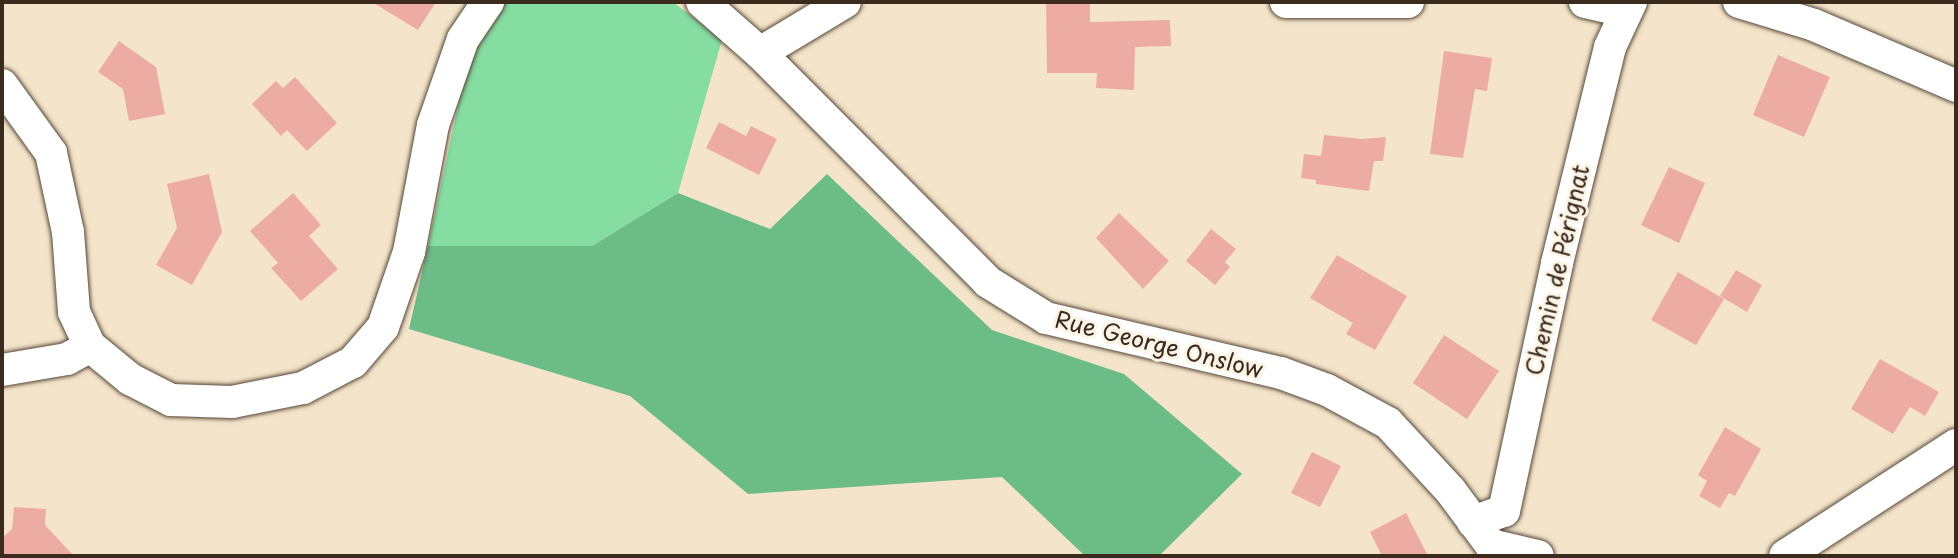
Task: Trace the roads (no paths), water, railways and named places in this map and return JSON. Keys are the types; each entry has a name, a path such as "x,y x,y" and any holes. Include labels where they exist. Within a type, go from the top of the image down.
{"street":[{"path":"2,85 51,153 68,232 74,312 90,346 130,379 171,400 232,402 303,388 353,362 383,327 410,252 433,125 463,40 488,2"},
{"name":"Rue George Onslow","path":"702,2 760,54 988,282 1046,318 1281,373 1327,390 1388,423 1450,490 1487,541"},
{"path":"760,54 845,2"},
{"path":"1286,2 1408,2"},
{"path":"1585,2 1628,6"},
{"path":"1739,2 1814,25 1956,86"},
{"name":"Chemin de Pérignat","path":"1487,541 1504,511 1560,249 1610,47 1628,6"},
{"path":"2,370 67,359 90,346"},
{"path":"1785,556 1956,445"},
{"path":"1487,541 1538,556"}]}
